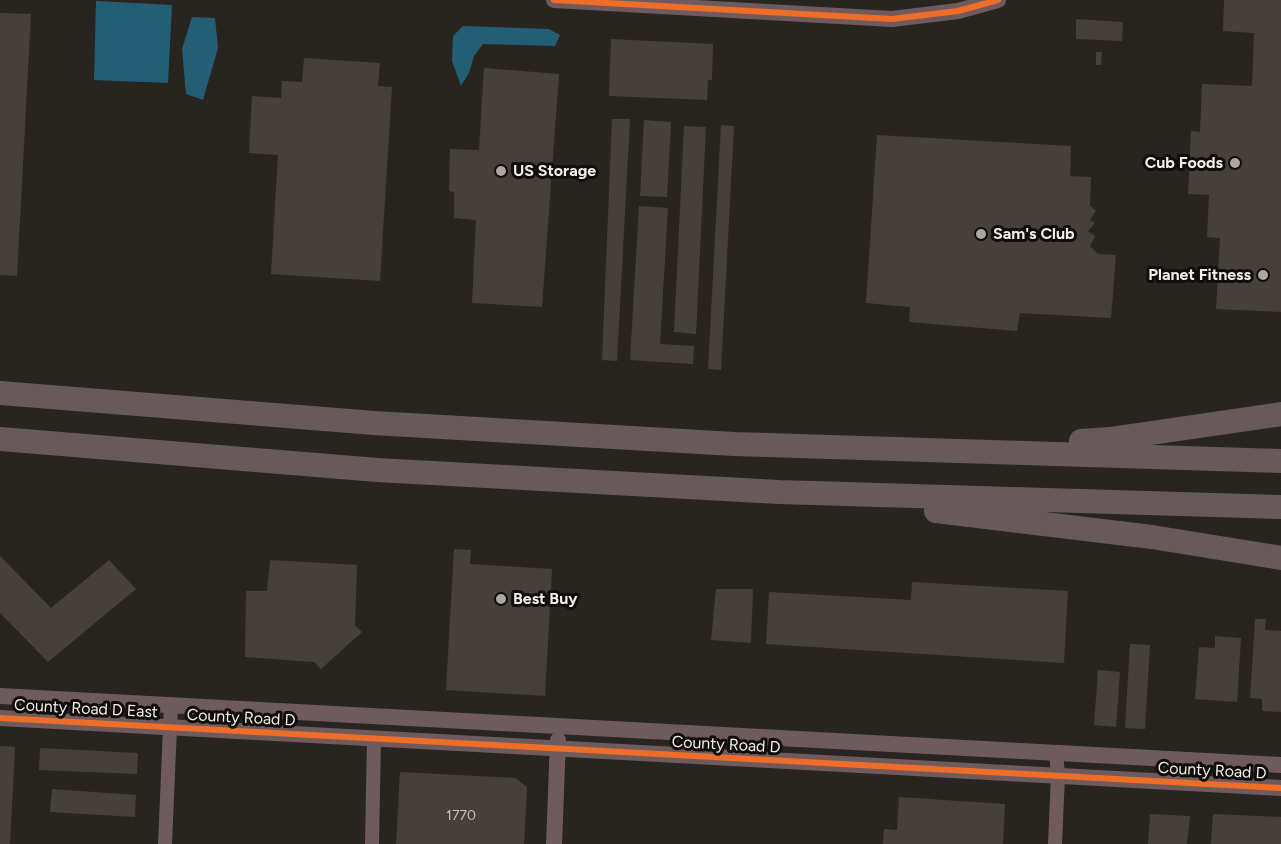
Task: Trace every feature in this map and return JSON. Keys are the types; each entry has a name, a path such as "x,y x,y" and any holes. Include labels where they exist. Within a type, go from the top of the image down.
{"highway":[{"path":"0,393 374,423 734,444 1281,460"},
{"path":"908,450 1110,439 1281,414"},
{"path":"0,439 377,470 778,492 1281,507"},
{"path":"778,492 1152,537 1281,558"}],"street":[{"path":"554,0 892,19 958,11 998,0"},
{"name":"County Road D East","path":"0,696 171,705"},
{"path":"165,844 171,705"},
{"name":"County Road D","path":"171,705 1281,765"},
{"name":"County Road D East","path":"0,718 170,728"},
{"path":"554,844 559,727"},
{"name":"County Road D","path":"170,728 1281,788"},
{"path":"372,844 374,739"},
{"path":"1055,844 1058,775 1056,753"}],"water":[{"path":"96,1 172,5 168,83 94,80"},
{"path":"192,17 215,18 218,48 203,100 186,94 182,49"},
{"path":"463,26 549,29 560,35 555,46 483,44 474,56 469,73 461,86 452,61 453,36"}],"building":[{"name":"Cub Foods","path":"1224,0 1281,0 1281,312 1216,309 1220,238 1207,237 1209,195 1188,194 1191,131 1200,132 1202,84 1252,86 1254,33 1223,31"},
{"path":"0,13 31,14 17,276 0,275"},
{"path":"1076,19 1123,22 1122,41 1076,39"},
{"path":"611,39 713,44 712,80 708,80 707,100 609,96"},
{"path":"1096,52 1102,52 1101,65 1096,65"},
{"path":"304,58 380,63 378,86 392,87 380,281 271,274 278,155 249,153 252,96 281,98 282,81 302,82"},
{"name":"US Storage","path":"484,68 559,74 542,307 472,303 476,220 454,218 454,192 449,191 450,149 479,150"},
{"path":"612,119 630,119 617,361 602,360"},
{"path":"644,120 671,122 667,197 640,196"},
{"path":"721,125 734,126 721,370 708,369"},
{"path":"684,126 706,127 696,334 674,332"},
{"name":"Sam's Club","path":"877,135 1071,146 1070,176 1091,177 1090,206 1096,211 1090,220 1095,223 1088,231 1095,236 1090,246 1098,254 1116,255 1111,318 1020,313 1017,331 909,322 910,307 866,303"},
{"path":"639,206 668,208 660,344 694,346 693,364 630,360"},
{"name":"Best Buy","path":"454,549 471,550 470,564 552,569 545,696 446,690"},
{"path":"0,556 51,608 109,560 136,589 48,662 0,613"},
{"path":"270,560 357,565 355,626 362,632 321,669 314,662 245,657 246,591 267,591"},
{"path":"912,582 1068,591 1064,663 766,644 769,592 911,600"},
{"path":"716,589 753,589 751,643 711,640"},
{"path":"1255,619 1266,619 1265,630 1281,631 1281,712 1262,711 1262,699 1250,698"},
{"path":"1215,636 1241,638 1237,702 1195,699 1199,647 1215,648"},
{"path":"1130,644 1150,645 1145,729 1125,728"},
{"path":"1098,670 1120,672 1116,727 1094,725"},
{"path":"0,746 15,747 10,844 0,844"},
{"path":"40,748 138,753 137,774 39,770"},
{"path":"400,772 515,778 527,787 524,844 396,844"},
{"path":"52,789 136,795 135,817 50,812"},
{"path":"899,797 1005,804 1003,844 883,844 884,829 897,830"},
{"path":"1150,814 1190,816 1187,844 1148,844"},
{"path":"1213,814 1281,817 1281,844 1211,844"}],"cycle path":[{"path":"554,0 892,19 958,11 998,0"},
{"path":"0,718 1281,788"}],"place":[{"name":"Cub Foods","path":"1235,163"},
{"name":"US Storage","path":"501,171"},
{"name":"Sam's Club","path":"981,234"},
{"name":"Planet Fitness","path":"1263,275"},
{"name":"Best Buy","path":"501,599"}]}
